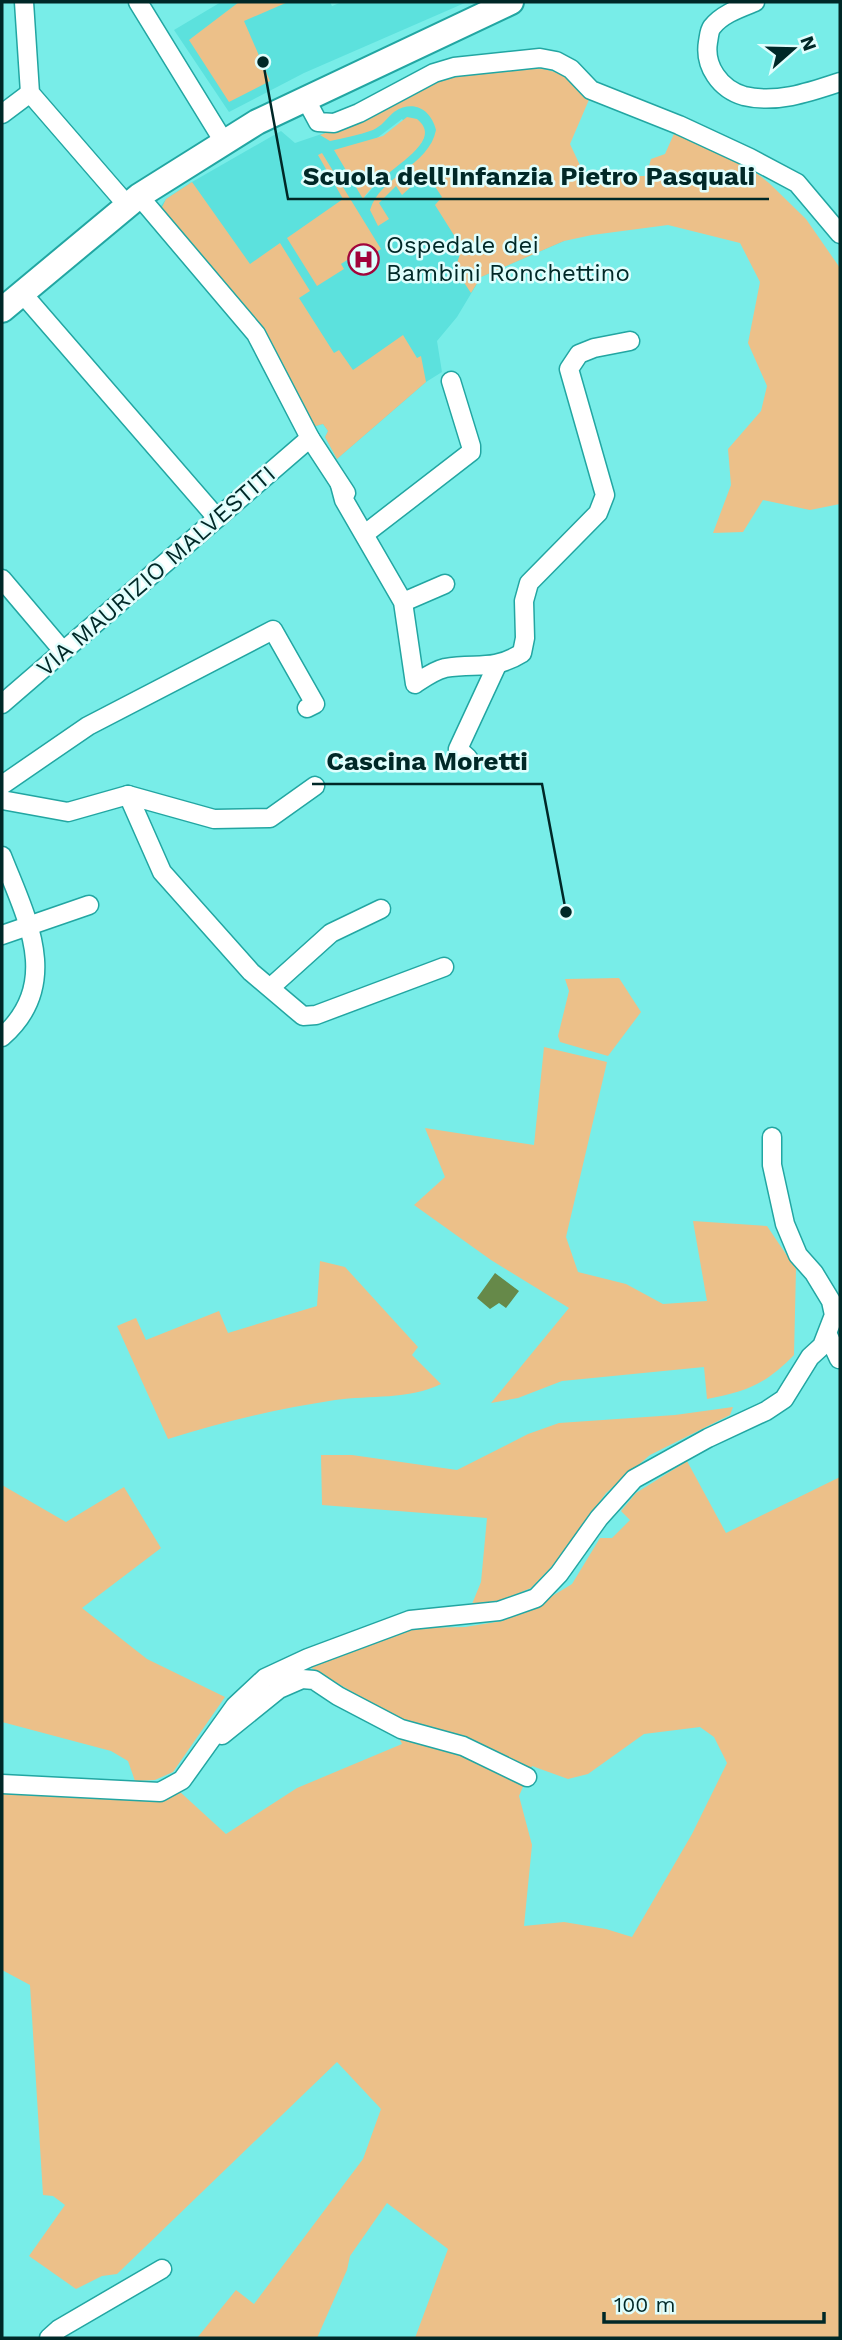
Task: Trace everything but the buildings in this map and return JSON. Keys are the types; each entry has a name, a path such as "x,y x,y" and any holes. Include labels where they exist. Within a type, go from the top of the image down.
{"street":[{"path":"24,2 30,93 256,334 310,438 370,530 408,600 422,659 432,672"},
{"path":"138,2 224,142"},
{"path":"2,310 133,200 224,142 304,98 511,2"},
{"path":"755,2 721,19 710,28 706,53 712,71 724,86 742,95 763,99 791,96 840,82"},
{"path":"304,98 318,122 334,123 359,113 434,73 454,67 540,58 556,61 571,69 591,90 679,125 750,158 797,184 840,234"},
{"path":"2,114 30,93"},
{"path":"22,293 217,518"},
{"path":"340,485 344,500 403,602 415,684 432,672 446,668 501,664 522,653 525,638 523,601 529,583 598,513 605,495 569,369 579,354 629,341"},
{"path":"370,530 471,452 451,381"},
{"name":"VIA MAURIZIO MALVESTITI","path":"2,704 310,438"},
{"path":"2,579 63,651"},
{"path":"408,600 445,584"},
{"path":"2,785 88,726 273,630 315,704 307,708"},
{"path":"468,758 458,750 501,664"},
{"path":"2,800 68,812 128,795 214,819 270,818 315,786"},
{"path":"128,795 162,872 251,972 303,1016 316,1016 432,974 444,967"},
{"path":"2,856 30,927 37,967 32,997 15,1025 2,1037"},
{"path":"2,935 89,905"},
{"path":"271,987 331,933 381,909"},
{"path":"2,1784 160,1792 183,1780 235,1706 265,1678 307,1658 410,1620 499,1611 536,1598 559,1574 599,1518 634,1479 708,1438 761,1414 784,1399 810,1357 825,1340 837,1314 814,1273 799,1255 785,1224 772,1165 772,1137"},
{"path":"825,1340 839,1359"},
{"path":"204,1750 279,1689 302,1679 314,1680 338,1696 401,1729 463,1746 527,1777"},
{"path":"49,2338 66,2324 162,2269"}],"shaded area":[{"path":"221,2 330,2 332,6 342,2 467,2 304,73 229,112 174,30"},
{"path":"239,2 288,2 244,21 270,81 229,102 189,40"},
{"path":"532,68 557,73 591,95 570,144 585,176 646,176 651,159 665,154 677,127 742,162 769,183 806,219 840,268 840,504 810,510 763,500 743,532 713,533 731,485 728,449 761,411 767,386 748,343 760,282 740,243 668,225 592,235 564,241 481,277 471,293 455,269 462,248 435,205 442,197 426,173 402,195 396,186 379,203 389,219 378,226 370,210 375,198 384,188 415,162 432,142 436,130 426,112 415,107 401,108 368,132 330,141 320,135 348,125 445,77"},
{"name":"Ospedale dei Bambini Ronchettino","path":"433,82 564,241 481,277 457,317 437,341 442,372 426,382 337,459 325,437 328,431 323,424 312,427 160,207 166,199 192,182 281,131 295,143 348,125","holes":["402,119 422,142 382,177 364,198 377,138"]},
{"path":"407,117 417,119 421,123 425,130 424,138 413,153 377,183 363,199 334,150 383,136"},
{"path":"322,153 381,249 370,256 364,249 341,264 344,269 317,286 287,238 343,199 318,155"},
{"path":"192,182 250,264 280,243 310,291 299,298 334,353 339,350 353,370 403,335 417,358 421,356 426,382 337,459 325,437 328,431 323,424 312,427 161,209 166,199"},
{"path":"619,978 641,1012 608,1056 560,1042 558,1036 569,991 565,979"},
{"path":"544,1047 607,1062 566,1237 578,1272 626,1284 663,1304 707,1301 693,1221 767,1226 796,1269 794,1355 764,1380 744,1390 707,1399 704,1367 562,1381 518,1398 491,1403 569,1308 491,1260 414,1205 445,1177 425,1128 534,1145"},
{"path":"320,1261 345,1267 418,1347 412,1355 441,1384 416,1393 335,1400 271,1412 168,1439 117,1326 136,1318 146,1340 219,1311 228,1333 317,1306"},
{"path":"495,1273 519,1291 506,1308 499,1303 490,1309 477,1298"},
{"path":"733,1407 730,1415 650,1455 606,1493 557,1561 531,1588 500,1601 472,1604 481,1582 487,1518 322,1505 321,1455 352,1455 457,1470 528,1434 559,1423 675,1415"},
{"path":"687,1461 726,1533 840,1477 840,2338 415,2338 448,2249 387,2203 350,2256 347,2270 317,2338 197,2338 236,2290 254,2304 363,2159 381,2109 337,2062 117,2274 102,2276 76,2289 29,2256 65,2205 53,2196 43,2195 30,1985 2,1970 2,1793 156,1799 179,1791 226,1834 297,1788 402,1744 386,1712 308,1666 414,1628 465,1627 502,1621 539,1604 572,1584 600,1538 612,1538 630,1520 621,1511 636,1493","holes":["700,1727 714,1737 727,1763 692,1834 632,1937 606,1929 564,1922 524,1926 532,1845 519,1796 532,1766 568,1779 588,1774 644,1734"]},
{"path":"2,1485 66,1522 124,1487 161,1548 82,1608 147,1659 225,1697 173,1772 155,1780 135,1781 128,1761 111,1751 2,1722"}],"place":[{"name":"Scuola dell'Infanzia Pietro Pasquali","path":"263,62"},
{"name":"Ospedale dei Bambini Ronchettino","path":"363,259"},
{"name":"Cascina Moretti","path":"566,912"}]}
